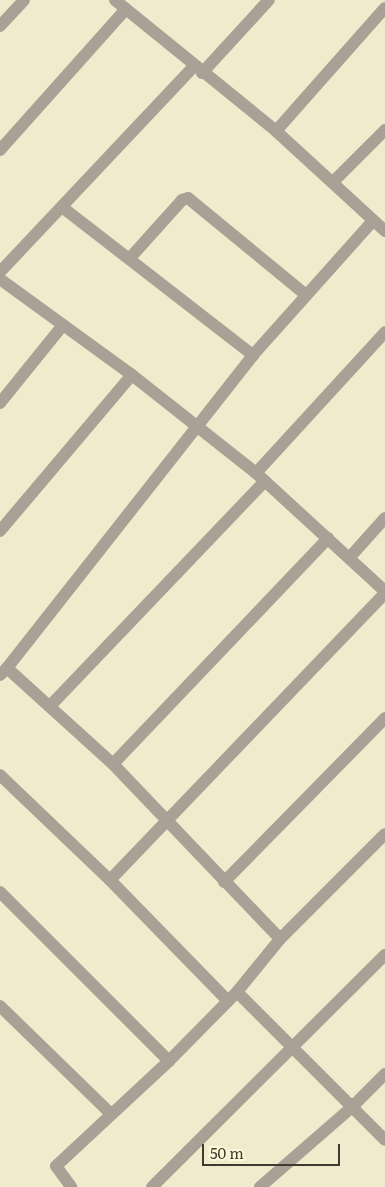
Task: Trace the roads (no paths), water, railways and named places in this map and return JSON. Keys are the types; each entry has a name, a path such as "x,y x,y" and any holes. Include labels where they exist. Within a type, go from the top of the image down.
{"street":[{"path":"0,26 24,0"},
{"path":"115,0 276,131 333,182 372,222 385,231"},
{"path":"0,272 268,0"},
{"path":"276,131 385,8"},
{"path":"0,150 126,9"},
{"path":"333,182 385,130"},
{"path":"130,258 182,200 188,198 306,294"},
{"path":"62,207 130,258 252,355"},
{"path":"280,939 224,882 168,819 112,764 50,706 3,672 252,355 372,222"},
{"path":"0,279 196,424 261,477 350,557 385,592 110,880"},
{"path":"0,403 63,325"},
{"path":"50,706 261,477 385,332"},
{"path":"0,531 132,376"},
{"path":"350,557 385,518"},
{"path":"112,764 328,538"},
{"path":"224,882 385,718"},
{"path":"0,775 232,996 294,1048 385,1140"},
{"path":"71,1187 56,1166 169,1061 232,996 280,939 385,834"},
{"path":"0,892 169,1061"},
{"path":"152,1187 294,1048 385,955"},
{"path":"0,1006 111,1114"},
{"path":"260,1187 352,1108 385,1074"}]}
